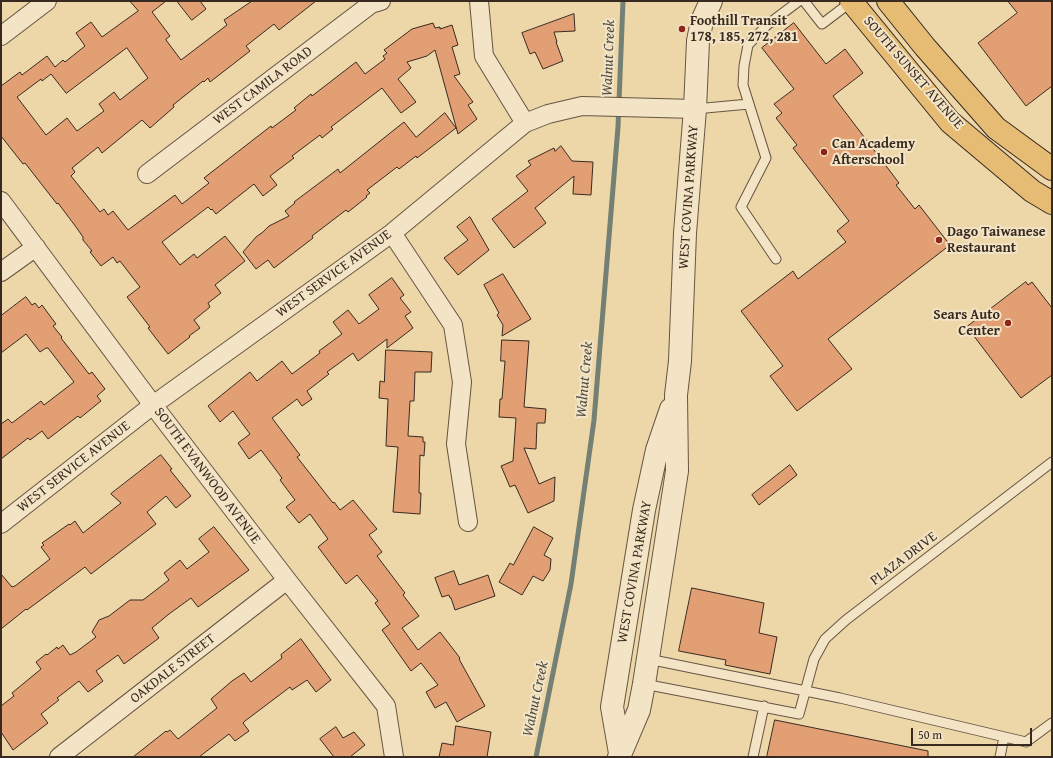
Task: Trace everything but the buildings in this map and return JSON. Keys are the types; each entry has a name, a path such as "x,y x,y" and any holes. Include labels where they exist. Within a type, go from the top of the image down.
{"main road":[{"name":"SOUTH SUNSET AVENUE","path":"851,1 950,122 1032,191 1052,203"},
{"name":"SOUTH SUNSET AVENUE","path":"888,1 924,47 996,128 1052,169"}],"street":[{"path":"1,36 46,1"},
{"name":"WEST CAMILA ROAD","path":"147,174 371,4 381,1"},
{"path":"479,1 484,56 525,123"},
{"name":"WEST COVINA PARKWAY","path":"620,755 639,710 677,471 676,395 680,361 685,233 695,109 698,41 702,21 710,1"},
{"name":"WEST SERVICE AVENUE","path":"1,524 153,405 392,233 525,123 548,114 582,106 695,109"},
{"name":"SOUTH EVANWOOD AVENUE","path":"1,201 153,405 386,706 394,757"},
{"path":"392,233 453,325 462,382 456,444 468,522"},
{"path":"1,272 36,247"},
{"name":"WEST COVINA PARKWAY","path":"620,755 612,706 644,510 657,450 676,395"},
{"path":"667,420 666,452 677,471"},
{"path":"644,510 654,534 637,654 648,659"},
{"name":"OAKDALE STREET","path":"59,757 287,580"}],"lane":[{"path":"776,259 741,207 766,158 743,85 744,66 748,44 767,25 799,1"},
{"path":"804,1 822,24 851,1"},
{"path":"695,109 749,104"},
{"name":"PLAZA DRIVE","path":"764,706 799,714 814,659 825,639 846,620 1048,470 1052,462"},
{"path":"648,659 805,690 1026,742 1052,722"},
{"path":"644,684 764,706 753,757"},
{"path":"1000,757 1004,737"}],"waterway":[{"name":"Walnut Creek","path":"536,757 571,584 594,420 618,127 623,1"}],"place":[{"name":"Foothill Transit 178, 185, 272, 281","path":"682,29"},
{"name":"Can Academy Afterschool","path":"824,152"},
{"name":"Dago Taiwanese Restaurant","path":"939,240"},
{"name":"Sears Auto Center","path":"1008,323"}]}
